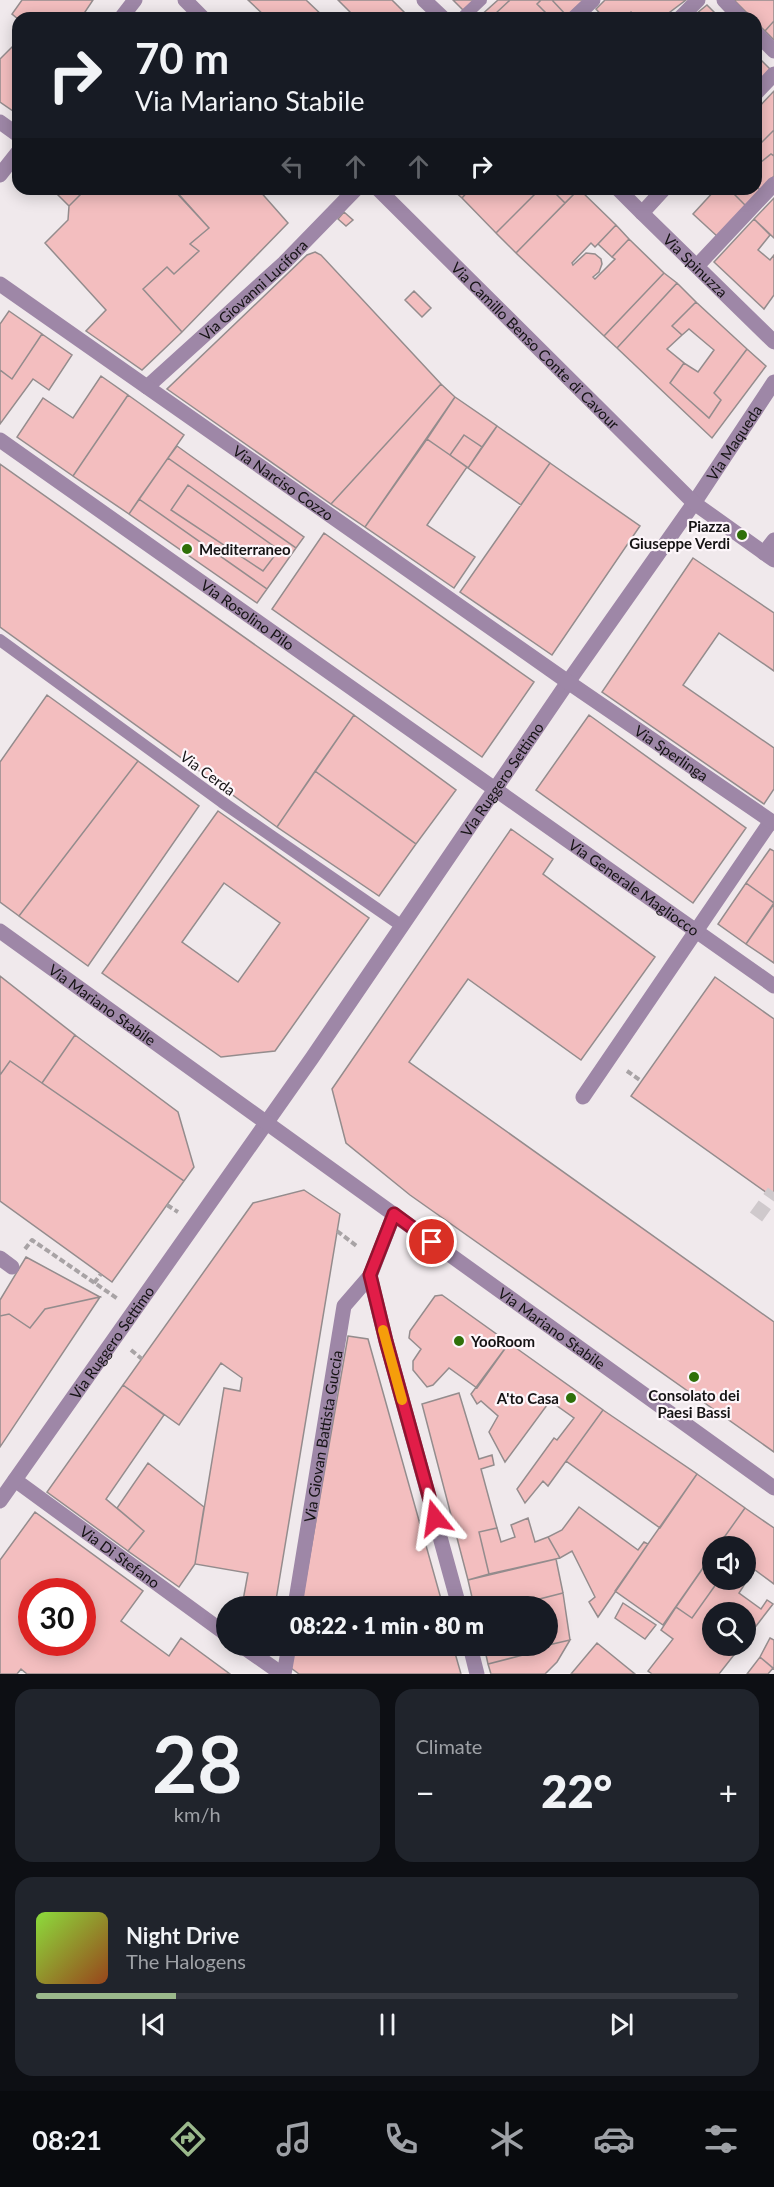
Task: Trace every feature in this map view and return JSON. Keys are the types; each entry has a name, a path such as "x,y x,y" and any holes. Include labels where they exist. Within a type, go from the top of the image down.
{"street":[{"path":"126,12 135,0"},
{"path":"185,0 197,12"},
{"path":"580,12 593,0"},
{"path":"686,12 698,0"},
{"path":"723,0 735,12"},
{"path":"762,39 774,51"},
{"path":"762,87 774,74"},
{"path":"0,175 12,160"},
{"path":"697,266 774,184"},
{"name":"Via Giovanni Lucifora","path":"147,387 284,263 350,195"},
{"name":"Via Camillo Benso Conte di Cavour","path":"384,195 694,503"},
{"name":"Via Spinuzza","path":"624,195 774,342"},
{"path":"642,213 658,195"},
{"name":"Via Narciso Cozzo","path":"0,284 568,682"},
{"name":"Via Maqueda","path":"694,503 774,382"},
{"name":"Via Rosolino Pilo","path":"0,440 494,789"},
{"path":"694,503 769,557 774,540"},
{"name":"Via Ruggero Settimo","path":"0,1501 312,1058 494,789 694,503"},
{"name":"Via Sperlinga","path":"568,682 773,821"},
{"name":"Via Generale Magliocco","path":"494,789 774,986"},
{"path":"584,1097 773,821"},
{"name":"Via Mariano Stabile","path":"0,931 774,1488"},
{"name":"Via Giovan Battista Guccia","path":"297,1596 344,1306 370,1275 394,1214"},
{"path":"370,1275 456,1596"},
{"name":"Via Di Stefano","path":"15,1480 216,1627"},
{"path":"258,1656 285,1674 288,1656"},
{"path":"472,1656 477,1674"}],"lane":[{"path":"468,12 481,0"},
{"name":"Via Cerda","path":"0,640 222,802 402,926"}],"path":[{"path":"6,1262 32,1240 136,1311"},
{"path":"94,1283 101,1274"}],"building":[{"path":"22,0 93,0 85,12 13,12"},
{"path":"248,0 306,0 319,12 261,12"},
{"path":"338,0 392,0 404,12 350,12"},
{"path":"453,0 475,0 463,10"},
{"path":"498,0 510,0 497,12 485,12"},
{"path":"510,0 541,0 537,4 545,12 497,12"},
{"path":"541,0 552,0 563,12 545,12 537,4"},
{"path":"552,0 584,0 571,12 563,12"},
{"path":"605,0 686,0 670,12 599,12 596,9"},
{"path":"734,0 774,0 774,21 765,31 762,28 762,12 746,12"},
{"path":"707,5 714,12 698,12"},
{"path":"774,21 774,40 765,31"},
{"path":"12,47 12,110 0,102 0,59"},
{"path":"762,61 771,70 762,80"},
{"path":"774,91 774,130 762,142 762,104"},
{"path":"774,130 774,156 771,154 762,161 762,142"},
{"path":"771,154 774,156 774,176 762,190 762,161"},
{"path":"58,195 80,195 69,206"},
{"path":"80,195 179,195 209,228 190,244 199,251 174,274 167,267 143,289 182,332 142,370 86,331 106,310 45,243 68,220 69,206"},
{"path":"179,195 263,195 288,223 182,332 143,289 167,267 174,274 199,251 190,244 209,228"},
{"path":"465,195 534,195 496,233 462,198"},
{"path":"534,195 557,195 565,203 516,253 496,233"},
{"path":"557,195 573,195 565,203"},
{"path":"573,195 585,195 616,225 595,247 591,243 572,263 573,265 586,253 595,254 601,259 602,264 599,272 593,277 595,279 615,259 612,257 629,239 664,273 604,336 516,253"},
{"path":"710,195 735,195 746,206 718,237 693,214"},
{"path":"735,195 757,195 746,206"},
{"path":"774,198 774,238 754,219"},
{"path":"344,212 353,220 346,226 338,219"},
{"path":"754,219 770,235 758,250 770,260 774,255 774,295 764,309 714,262"},
{"path":"616,225 629,239 612,257 598,244"},
{"path":"315,252 321,255 441,384 331,504 167,389 307,255"},
{"path":"664,273 677,283 617,348 604,336"},
{"path":"677,283 696,302 672,326 682,335 667,349 684,363 670,383 709,418 721,400 714,393 747,349 766,366 712,438 617,348"},
{"path":"414,291 431,308 422,317 405,300"},
{"path":"696,302 747,349 714,393 721,400 709,418 670,383 684,363 698,372 714,350 689,329 682,335 672,326"},
{"path":"9,311 42,334 12,379 0,370 0,324"},
{"path":"42,334 72,355 49,390 33,379 0,424 0,370 12,379"},
{"path":"101,376 128,395 73,476 17,437 43,398 73,418"},
{"path":"441,384 455,397 365,527 331,504"},
{"path":"128,395 184,435 129,514 73,476"},
{"path":"455,397 497,426 482,447 464,435 450,455 427,439"},
{"path":"497,426 550,463 521,505 468,468"},
{"path":"464,435 482,447 468,468 450,455"},
{"path":"427,439 467,467 427,525 475,557 454,588 365,527"},
{"path":"177,446 304,537 296,548 168,458"},
{"path":"168,458 296,548 267,589 139,499","holes":["188,485 279,550 263,571 171,510"]},
{"path":"550,463 640,526 552,655 460,592"},
{"path":"0,464 354,715 277,827 0,627"},
{"path":"188,485 279,550 263,571 171,510"},
{"path":"139,499 267,589 257,603 129,514"},
{"path":"324,533 534,682 482,757 272,609"},
{"path":"693,558 774,613 774,671 719,633 683,685 774,748 774,789 764,804 602,692"},
{"path":"47,695 138,761 19,916 0,902 0,762"},
{"path":"354,715 456,790 416,844 315,771"},
{"path":"589,715 746,828 693,903 536,790"},
{"path":"138,761 199,806 88,966 19,916"},
{"path":"315,771 416,844 379,896 277,827"},
{"path":"218,811 369,918 275,1051 221,1057 102,973","holes":["224,883 280,923 238,982 182,942"]},
{"path":"511,829 553,859 543,874 655,957 581,1060 468,979 409,1062 774,1322 774,1452 410,1195 346,1143 332,1089"},
{"path":"770,849 774,851 774,903 746,883"},
{"path":"746,883 774,903 746,944 718,924"},
{"path":"774,904 774,963 746,944"},
{"path":"0,976 75,1035 42,1083 10,1061 0,1075"},
{"path":"715,977 774,1019 774,1198 631,1096"},
{"path":"75,1035 178,1112 194,1167 184,1181 42,1083"},
{"path":"10,1061 184,1181 112,1282 0,1201 0,1075"},
{"path":"304,1190 340,1214 277,1596 244,1596 248,1573 195,1564 224,1388 240,1391 242,1378 221,1363 179,1425 123,1385 253,1203"},
{"path":"26,1257 100,1297 45,1309 30,1328 9,1314 0,1316 0,1300"},
{"name":"YooRoom","path":"442,1295 509,1343 477,1388 449,1368 433,1385 427,1387 413,1370 413,1361 421,1349 409,1338 410,1331 435,1296"},
{"path":"100,1297 0,1447 0,1316 9,1314 30,1328 45,1309"},
{"path":"348,1336 368,1339 440,1596 303,1596"},
{"path":"509,1343 603,1410 548,1486 543,1481 525,1503 517,1489 554,1438 557,1440 574,1418 550,1401 505,1462 489,1432 498,1416 481,1401 477,1404 471,1394"},
{"path":"123,1385 164,1415 106,1499 144,1531 128,1551 47,1492"},
{"path":"459,1393 479,1459 492,1455 494,1465 481,1469 497,1528 479,1532 489,1574 468,1580 422,1404"},
{"path":"603,1410 697,1474 660,1528 566,1461"},
{"path":"148,1463 204,1507 195,1564 179,1587 128,1551 144,1531 117,1508"},
{"path":"697,1474 745,1508 725,1536 702,1536 702,1569 663,1625 615,1591"},
{"path":"579,1507 638,1550 644,1542 648,1544 598,1617 589,1602 595,1597 572,1551 560,1558 548,1537 562,1530"},
{"path":"745,1508 774,1528 774,1584 756,1571 756,1536 725,1536"},
{"path":"35,1512 143,1591 121,1621 169,1656 181,1638 230,1674 27,1674 21,1669 17,1674 0,1674 0,1560"},
{"path":"528,1518 535,1542 548,1537 560,1558 489,1574 479,1532 497,1528 501,1542 515,1537 511,1525"},
{"path":"556,1559 563,1593 551,1596 472,1596 468,1580"},
{"path":"702,1569 702,1590 712,1590 692,1618 676,1607"},
{"path":"712,1590 741,1590 739,1593 751,1602 703,1602"},
{"path":"563,1593 570,1640 558,1643 558,1596 551,1596"},
{"path":"767,1600 773,1604 756,1626 756,1605 761,1609"},
{"path":"623,1603 656,1625 645,1639 615,1618"},
{"path":"702,1604 702,1656 733,1656 719,1674 652,1674 648,1671 673,1639 661,1630 676,1607 692,1618"},
{"path":"770,1638 774,1640 774,1669 760,1657"},
{"path":"570,1640 557,1662 545,1674 491,1674 488,1664 519,1656 558,1656 558,1643"},
{"path":"597,1643 635,1674 571,1674"},
{"path":"293,1656 456,1656 461,1674 299,1674 291,1668"},
{"path":"486,1656 519,1656 488,1664"},
{"path":"760,1657 773,1668 768,1674 747,1674"}],"tunnel":[{"path":"756,1217 774,1192"}],"slow traffic":[{"path":"383,1330 402,1400"}],"place":[{"name":"Piazza Giuseppe Verdi","path":"742,535"},
{"name":"Mediterraneo","path":"187,549"},
{"name":"YooRoom","path":"459,1341"},
{"name":"Consolato dei Paesi Bassi","path":"694,1377"},
{"name":"A'to Casa","path":"571,1398"}],"route":[{"path":"432,1242 394,1214 370,1275 435,1518"}]}
